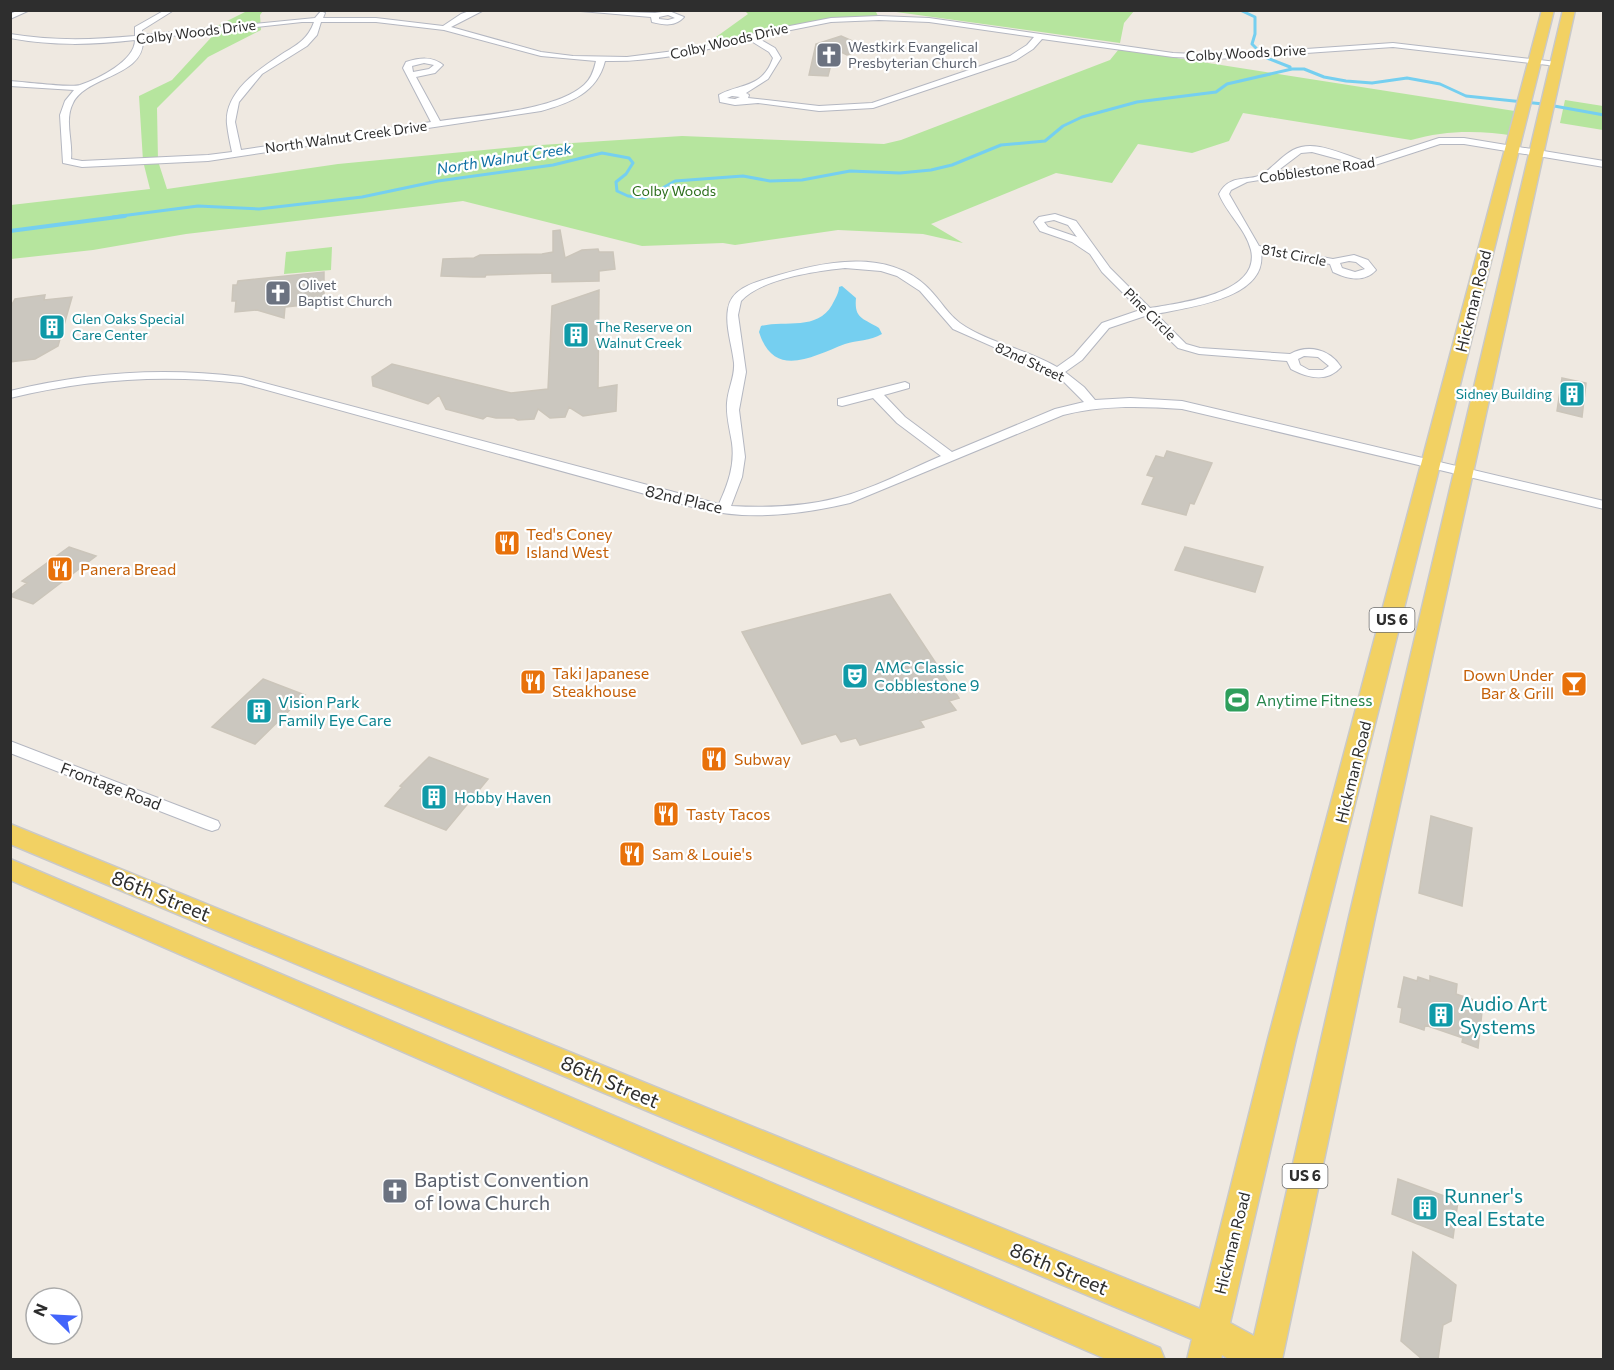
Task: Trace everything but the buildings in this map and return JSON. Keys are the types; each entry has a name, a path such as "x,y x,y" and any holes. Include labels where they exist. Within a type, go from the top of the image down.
{"main road":[{"name":"Hickman Road","path":"1207,1345 1282,1039 1548,10"},
{"name":"Hickman Road","path":"1264,1359 1569,10"},
{"name":"86th Street","path":"10,833 1207,1345 1264,1359"},
{"name":"86th Street","path":"10,869 1148,1359"}],"street":[{"path":"10,16 27,10"},
{"path":"10,83 82,88 131,60 139,48 138,29 171,10"},
{"path":"444,28 481,10"},
{"path":"572,10 655,15"},
{"name":"Colby Woods Drive","path":"10,36 60,43 138,39 321,15 444,28 541,54 601,59 662,56 831,20 877,14 1173,55 1217,57 1394,45 1438,48 1557,64"},
{"path":"237,153 231,122 235,102 259,72 304,44 313,35 321,15"},
{"path":"750,38 772,50 777,58 775,64 757,83 746,90 723,95 722,99 730,102 762,100 803,107 854,107 873,105 1013,58 1030,47 1039,37"},
{"name":"North Walnut Creek Drive","path":"82,88 72,96 67,104 64,118 68,153 66,161 82,164 208,158 521,111 560,103 590,86 599,72 601,59"},
{"path":"412,75 437,124"},
{"name":"Cobblestone Road","path":"1255,248 1224,194 1227,188 1234,184 1263,177 1366,165 1439,141 1464,141 1604,164"},
{"path":"1263,177 1298,152 1305,150 1320,151 1366,165"},
{"name":"Pine Circle","path":"1092,252 1076,240 1044,229 1039,222 1048,217 1068,220 1106,270 1149,311 1175,341 1191,349 1292,358"},
{"path":"1058,372 1079,356 1100,330 1123,317 1227,295 1245,284 1254,272 1257,259 1255,248"},
{"name":"81st Circle","path":"1255,248 1334,262"},
{"name":"82nd Street","path":"723,509 738,471 740,456 733,404 740,372 733,308 740,296 754,287 807,270 843,265 863,266 879,268 907,277 925,290 960,329 1058,372 1074,383 1092,404"},
{"name":"82nd Place","path":"10,396 86,380 149,374 213,376 270,386 687,502 723,509 770,512 816,507 866,493 1049,415 1092,404"},
{"path":"842,402 904,386"},
{"path":"875,393 909,428 951,457"},
{"path":"1092,404 1130,402 1182,405 1604,505"},
{"name":"Frontage Road","path":"10,747 212,825"}],"green space":[{"name":"Colby Woods","path":"247,11 263,11 260,15 261,30 208,57 157,108 158,161 167,189 338,164 525,146 682,136 884,144 901,140 1110,60 1119,49 1521,112 1515,136 1463,132 1437,134 1411,140 1243,113 1229,141 1192,153 1138,144 1112,183 1056,173 931,224 963,243 923,234 838,230 735,245 723,243 642,246 463,201 186,234 93,250 11,259 11,205 150,189 143,161 139,96 172,80 218,30 207,31"},
{"path":"745,11 864,11 876,12 879,18 831,20 698,50 748,14"},
{"path":"889,11 1134,11 1124,23 1120,43"},
{"path":"1565,100 1603,106 1603,130 1560,123"},
{"path":"332,247 331,270 284,274 286,252"}],"water":[{"path":"842,286 856,298 858,314 879,328 882,334 845,344 808,358 784,360 774,356 766,347 759,332 761,326 800,323 818,318 832,305 839,287"}],"waterway":[{"path":"1240,10 1255,17 1255,34 1252,44 1256,48"},
{"path":"1267,58 1290,67"},
{"name":"North Walnut Creek","path":"113,217 198,206 259,209 362,197 438,181 553,165 602,153 629,158 633,163 626,174 616,182 617,191 628,196 645,198 675,181 743,176 770,181 802,180 850,171 900,173 931,170 952,165 1001,145 1045,141 1063,126 1082,117 1137,102 1216,92 1227,84 1292,69 1304,69 1324,77 1346,81 1372,83 1407,78 1440,84 1466,96 1543,104 1604,115"},
{"name":"North Walnut Creek","path":"10,231 125,216"}],"place":[{"name":"Westkirk Evangelical Presbyterian Church","path":"829,55"},
{"name":"Olivet Baptist Church","path":"278,293"},
{"name":"Glen Oaks Special Care Center","path":"52,327"},
{"name":"The Reserve on Walnut Creek","path":"576,335"},
{"name":"Sidney Building","path":"1572,394"},
{"name":"Ted's Coney Island West","path":"507,543"},
{"name":"Panera Bread","path":"60,569"},
{"name":"AMC Classic Cobblestone 9","path":"855,676"},
{"name":"Taki Japanese Steakhouse","path":"533,682"},
{"name":"Down Under Bar & Grill","path":"1574,684"},
{"name":"Anytime Fitness","path":"1237,700"},
{"name":"Vision Park Family Eye Care","path":"259,711"},
{"name":"Subway","path":"714,759"},
{"name":"Hobby Haven","path":"434,797"},
{"name":"Tasty Tacos","path":"666,814"},
{"name":"Sam & Louie's","path":"632,854"},
{"name":"Audio Art Systems","path":"1441,1015"},
{"name":"Baptist Convention of Iowa Church","path":"395,1191"},
{"name":"Runner's Real Estate","path":"1425,1208"}]}
